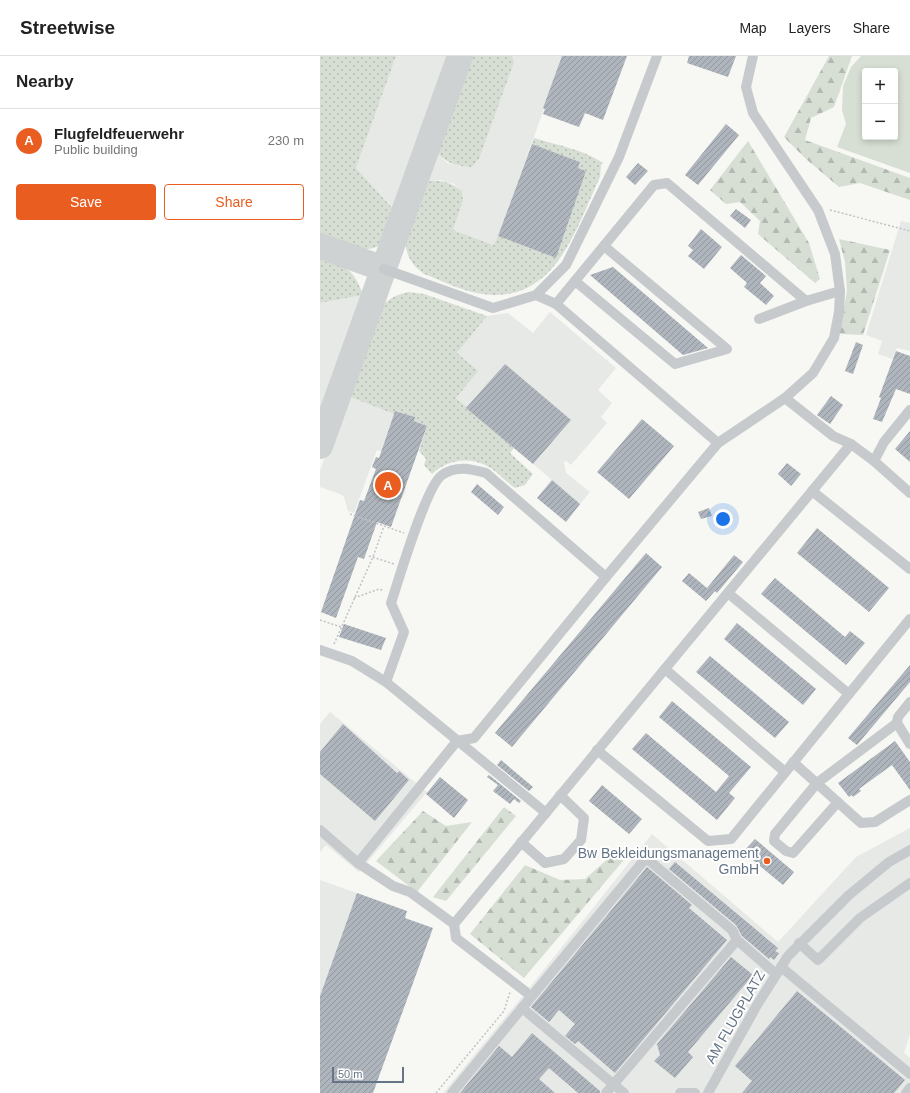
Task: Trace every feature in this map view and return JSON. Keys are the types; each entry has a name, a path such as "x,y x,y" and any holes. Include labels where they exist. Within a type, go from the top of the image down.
{"street":[{"path":"384,269 493,308 536,295 566,265 619,158 657,56"},
{"path":"358,863 457,741 474,738 606,577 718,444 785,398 813,373 834,338 839,312 840,291 835,254 818,210 753,113 746,87 753,56"},
{"path":"556,304 654,185 667,183 806,300"},
{"path":"575,281 675,364 727,349 604,246"},
{"path":"759,319 806,300 840,291"},
{"path":"536,295 556,304 718,444"},
{"path":"785,398 833,436 851,444 874,461 910,493"},
{"path":"874,461 884,442 910,410"},
{"path":"454,924 851,444"},
{"path":"386,682 404,632 391,603 428,494 442,475 463,467 486,473 606,577"},
{"path":"812,491 910,569"},
{"path":"728,593 849,694"},
{"path":"597,750 708,841 731,839 910,619"},
{"path":"320,650 352,661 386,682 546,813"},
{"path":"665,669 785,772"},
{"path":"910,702 898,717 897,723 910,744"},
{"path":"838,802 793,853 786,851 774,841 775,834 817,783 897,723"},
{"path":"793,762 861,823 875,822 910,800"},
{"path":"521,842 545,863 564,859 581,840 584,818 560,795"},
{"path":"320,830 358,863 393,886 410,892 454,924 456,938 526,992"},
{"name":"AM FLUGPLATZ","path":"708,1093 778,970 788,956 849,895 889,862 910,850"},
{"path":"452,1093 646,858 732,930 737,940 778,970 910,1074"},
{"path":"799,944 818,960 860,918 910,883"},
{"path":"606,1093 737,940"},
{"path":"522,1008 624,1093"},
{"path":"906,1093 910,1088"},
{"path":"680,1093 695,1093"}],"path":[{"path":"830,210 910,231"},
{"path":"350,514 414,536"},
{"path":"330,654 373,557 384,526"},
{"path":"369,556 403,567"},
{"path":"354,598 379,589 394,595"},
{"path":"320,620 341,627"},
{"path":"436,1093 504,1011 513,982"}],"shaded area":[{"path":"396,56 450,56 395,211 356,168"},
{"path":"512,56 563,56 495,245 453,230 463,201 462,191 454,184 441,180 430,181 423,187 438,145 439,155 447,163 461,167 472,167 513,62"},
{"path":"901,221 910,223 910,351 897,348 892,359 878,354 882,341 866,335"},
{"path":"363,295 320,416 320,303"},
{"path":"550,312 616,368 598,390 612,403 601,417 607,423 571,465 565,460 564,463 566,473 590,492 580,504 456,398 477,371 457,353 487,316 508,313 533,333"},
{"path":"348,394 350,397 394,414 381,451 377,450 354,513 348,511 344,497 340,494 320,487 320,471"},
{"path":"330,712 427,792 359,872 326,845 320,852 320,724"},
{"path":"910,828 910,1034 904,1053 910,1058 910,1093 443,1093 652,834 778,942 856,857"},
{"path":"320,880 357,893 320,996"}],"green space":[{"path":"320,56 396,56 356,168 395,211 384,240 378,246 371,249 353,248 320,236"},
{"path":"471,56 512,56 514,62 479,159 472,167 458,166 446,161 439,155 438,145"},
{"path":"829,56 852,56 834,107 811,118 805,140 910,178 910,200 860,183 839,187 806,159 784,137"},
{"path":"861,56 910,56 910,173 837,147 846,124 842,110 843,86 851,67"},
{"path":"534,138 587,154 603,163 601,165 600,177 580,221 557,263 541,279 523,290 500,295 472,292 424,274 410,259 406,245 409,229 419,198 424,187 430,181 447,183 462,191 463,201 453,230 494,245 498,236 556,258 586,171 578,168 580,162 532,144"},
{"path":"748,141 809,243 820,279 815,283 758,234 760,221 740,202 726,204 710,190"},
{"path":"839,239 890,250 863,335 839,334 847,291 845,262"},
{"path":"320,256 336,262 347,269 356,279 363,295 320,303"},
{"path":"408,292 424,294 487,316 457,353 478,371 456,398 514,448 510,453 533,474 525,485 515,488 489,467 478,462 464,460 450,463 432,474 424,465 426,459 419,451 427,426 414,421 414,417 396,411 394,414 350,397 348,394 379,310 392,298"},
{"path":"504,807 516,816 446,901 433,897"},
{"path":"423,811 446,826 472,822 417,892 376,861"},
{"path":"619,849 623,861 524,978 470,934 525,865 560,880 585,879"}],"building":[{"path":"562,56 627,56 603,120 585,113 579,127 543,114 545,109 543,108"},
{"path":"689,56 736,56 728,77 687,63"},
{"path":"726,124 739,135 698,185 685,175"},
{"path":"532,144 580,162 578,168 586,171 556,258 498,236"},
{"path":"638,163 648,171 635,185 626,177"},
{"path":"736,209 751,220 745,228 730,216"},
{"path":"701,229 722,247 704,269 688,256 693,250 688,246"},
{"path":"741,255 766,276 760,283 774,296 766,305 744,287 747,283 730,268"},
{"path":"613,267 708,348 683,355 590,275"},
{"path":"856,342 863,345 853,374 845,371"},
{"path":"896,351 910,356 910,394 896,389 882,422 873,419 881,398 879,397"},
{"path":"505,364 571,420 533,464 466,408"},
{"path":"831,396 843,405 830,424 817,415"},
{"path":"395,411 415,417 414,421 427,426 391,527 377,522 364,559 358,557 336,618 321,612 360,500 364,501 376,469 372,467 376,457 379,458"},
{"path":"642,419 674,446 629,499 597,472"},
{"path":"910,431 910,462 895,449"},
{"path":"787,463 801,474 791,486 778,474"},
{"path":"552,480 580,504 566,522 537,498"},
{"path":"477,484 504,507 498,515 471,492"},
{"path":"709,508 712,516 701,519 698,512"},
{"path":"817,528 889,588 869,612 797,553"},
{"path":"646,553 662,567 512,747 495,733"},
{"path":"734,555 743,562 717,593 715,591 706,601 682,581 689,573 707,588"},
{"path":"775,578 845,637 850,631 865,643 846,665 761,594"},
{"path":"737,623 816,689 803,705 724,639"},
{"path":"344,624 386,638 381,650 339,637"},
{"path":"710,656 789,722 775,738 696,672"},
{"path":"910,665 910,682 857,745 848,738"},
{"path":"672,701 751,767 729,793 735,798 717,820 632,749 646,733 716,792 729,776 659,717"},
{"path":"343,724 397,773 399,771 409,780 375,821 320,774 320,752"},
{"path":"895,741 910,762 910,790 892,765 859,789 861,791 853,797 852,795 849,797 838,783"},
{"path":"501,760 533,787 529,791 497,765"},
{"path":"489,775 521,801 519,803 514,799 510,804 493,791 498,785 487,777"},
{"path":"440,777 468,800 454,818 426,794"},
{"path":"602,785 642,819 629,834 589,801"},
{"path":"755,839 794,872 783,885 743,852"},
{"path":"675,862 778,948 775,951 779,953 774,960 770,957 769,959 742,936 736,925 669,869"},
{"path":"647,867 692,905 689,908 727,940 615,1073 578,1041 575,1044 565,1036 575,1024 559,1010 549,1022 531,1007"},
{"path":"357,893 407,911 405,918 433,928 373,1093 320,1093 320,996"},
{"path":"731,957 753,975 688,1052 693,1057 675,1078 654,1061 660,1055 657,1044"},
{"path":"797,991 905,1080 894,1093 742,1093 752,1081 735,1066"},
{"path":"532,1033 600,1091 600,1093 578,1093 549,1068 539,1079 555,1093 460,1093 499,1046 512,1057"}],"taxiway":[{"path":"320,446 460,56"},
{"path":"320,246 384,269"}],"place":[{"name":"Flugfeldfeuerwehr","path":"388,485"},
{"name":"Bw Bekleidungsmanagement GmbH","path":"767,861"}]}
